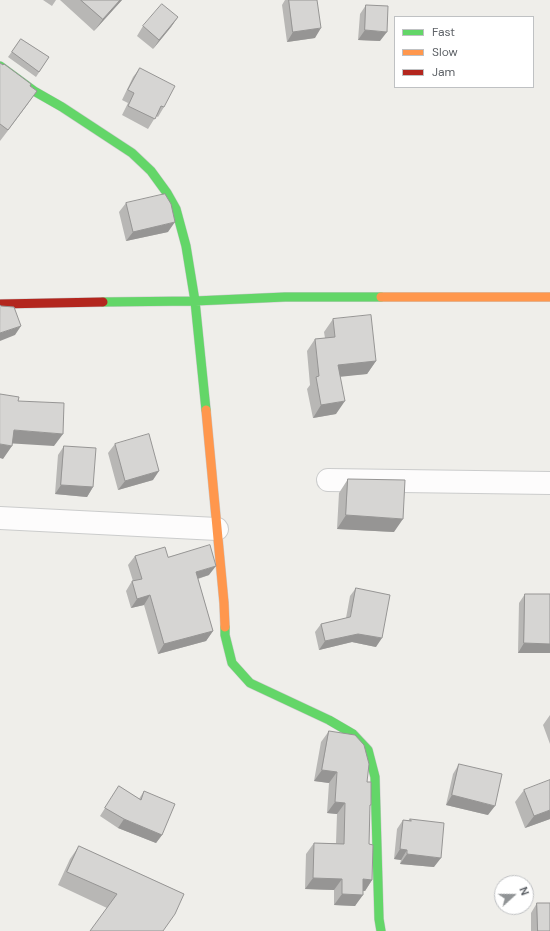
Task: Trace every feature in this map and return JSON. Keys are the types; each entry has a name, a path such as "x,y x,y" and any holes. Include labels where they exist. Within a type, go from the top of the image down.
{"street":[{"path":"0,66 34,91 62,107 132,153 151,171 167,193 176,209 186,246 195,301 224,603 225,635 232,663 250,683 329,720 353,734 368,750 375,777 379,919 381,931"},
{"path":"0,304 195,301 285,297 550,297"},
{"path":"328,480 550,483"},
{"path":"0,518 217,529"}],"building":[{"path":"81,0 120,0 103,19"},
{"path":"289,0 317,0 321,28 293,32"},
{"path":"162,4 178,17 159,40 143,26"},
{"path":"366,5 388,6 387,32 365,30"},
{"path":"21,39 49,57 39,72 12,52"},
{"path":"0,63 3,65 4,64 31,84 30,86 37,91 8,130 0,124"},
{"path":"140,68 175,86 164,107 161,106 155,119 128,106 134,93 128,90"},
{"path":"165,194 171,204 175,222 133,232 126,203"},
{"path":"0,305 14,307 21,326 0,333"},
{"path":"371,315 376,361 338,365 345,401 321,405 316,377 319,376 315,339 335,337 333,319"},
{"path":"0,394 19,397 18,401 64,403 63,434 14,430 12,446 0,444"},
{"path":"149,434 159,471 125,481 115,444"},
{"path":"64,446 96,448 93,487 61,485"},
{"path":"348,479 405,480 403,519 346,515"},
{"path":"210,545 216,566 196,572 213,631 164,644 150,595 137,599 132,581 142,579 135,556 165,547 168,557"},
{"path":"356,588 390,595 382,638 358,634 325,641 321,624 350,617"},
{"path":"525,594 550,594 550,644 524,643"},
{"path":"329,731 355,735 364,745 369,764 367,782 371,782 369,844 373,845 372,880 363,879 363,895 342,894 342,879 313,878 314,843 344,844 345,803 335,802 337,772 322,770"},
{"path":"459,764 502,774 495,806 452,795"},
{"path":"550,780 550,810 534,816 524,790"},
{"path":"119,786 141,800 144,791 175,804 162,835 124,819 105,808"},
{"path":"410,819 444,823 441,858 407,854 407,850 400,849 403,820 411,821"},
{"path":"79,846 184,894 175,914 163,931 90,931 117,894 67,872"},
{"path":"537,903 550,903 550,931 538,931"}],"traffic: fast":[{"path":"0,66 34,91 62,107 132,153 151,171 167,193 176,209 186,246 195,301 206,410"},
{"path":"103,302 195,301 285,297 381,297"},
{"path":"225,627 225,635 232,663 250,683 329,720 353,734 368,750 375,777 379,919 381,931"}],"traffic: slow":[{"path":"381,297 550,297"},
{"path":"206,410 225,627"}],"traffic: jam":[{"path":"0,304 103,302"}]}
